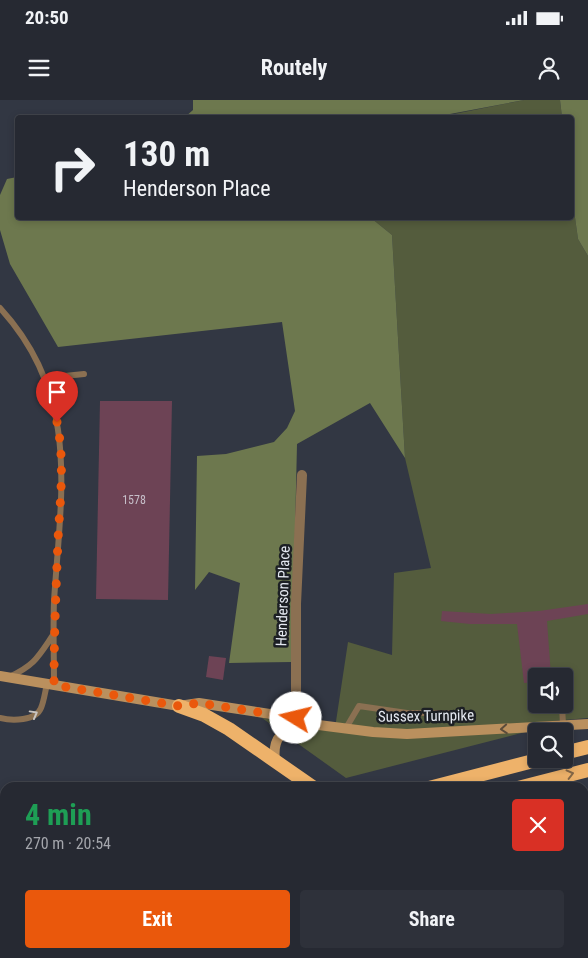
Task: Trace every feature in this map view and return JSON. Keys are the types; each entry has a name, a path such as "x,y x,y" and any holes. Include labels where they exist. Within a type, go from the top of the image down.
{"highway":[{"path":"179,706 204,715 229,728 306,782"},
{"path":"573,751 588,747"},
{"path":"452,782 528,763"},
{"path":"541,782 588,770"}],"main road":[{"name":"Sussex Turnpike","path":"4,677 179,706 199,703 373,732 407,734 528,728"},
{"path":"275,760 275,746 281,734 300,720"},
{"name":"Sussex Turnpike","path":"573,725 588,724"}],"street":[{"name":"Henderson Place","path":"300,720 296,604 302,475"}],"lane":[{"path":"0,308 9,317 46,378 58,429 62,461 51,685 41,710 36,715 29,718 0,718"},
{"path":"46,378 84,374"},
{"path":"4,677 23,670 36,660 54,634"},
{"path":"346,728 359,706 407,713 462,713"}],"shaded area":[{"path":"524,100 560,100 562,115 449,115"},
{"path":"574,210 578,239 588,256 588,718 528,723 528,731 346,778 262,718 335,728 348,642 392,655 394,573 431,568 405,458 392,235 373,220 574,220"}],"green space":[{"path":"193,100 524,100 445,115 187,115 193,110"},
{"path":"560,100 588,100 588,256 578,239 574,210 574,115 562,115"},
{"path":"15,177 15,220 373,220 392,235 405,458 370,403 297,444 292,662 229,663 240,583 209,572 195,590 197,456 226,454 274,442 287,428 295,411 282,322 58,347 10,264 0,230 0,195 7,179"}],"building":[{"path":"100,401 172,401 168,600 96,599"},
{"path":"588,604 588,614 547,621 550,668 528,668 528,683 524,683 517,624 470,624 441,621 442,611 491,614 539,611"},
{"path":"209,656 226,658 223,680 206,677"}],"route":[{"path":"57,422 61,443 62,480 54,602 54,685 179,706 199,703 296,718"}]}
